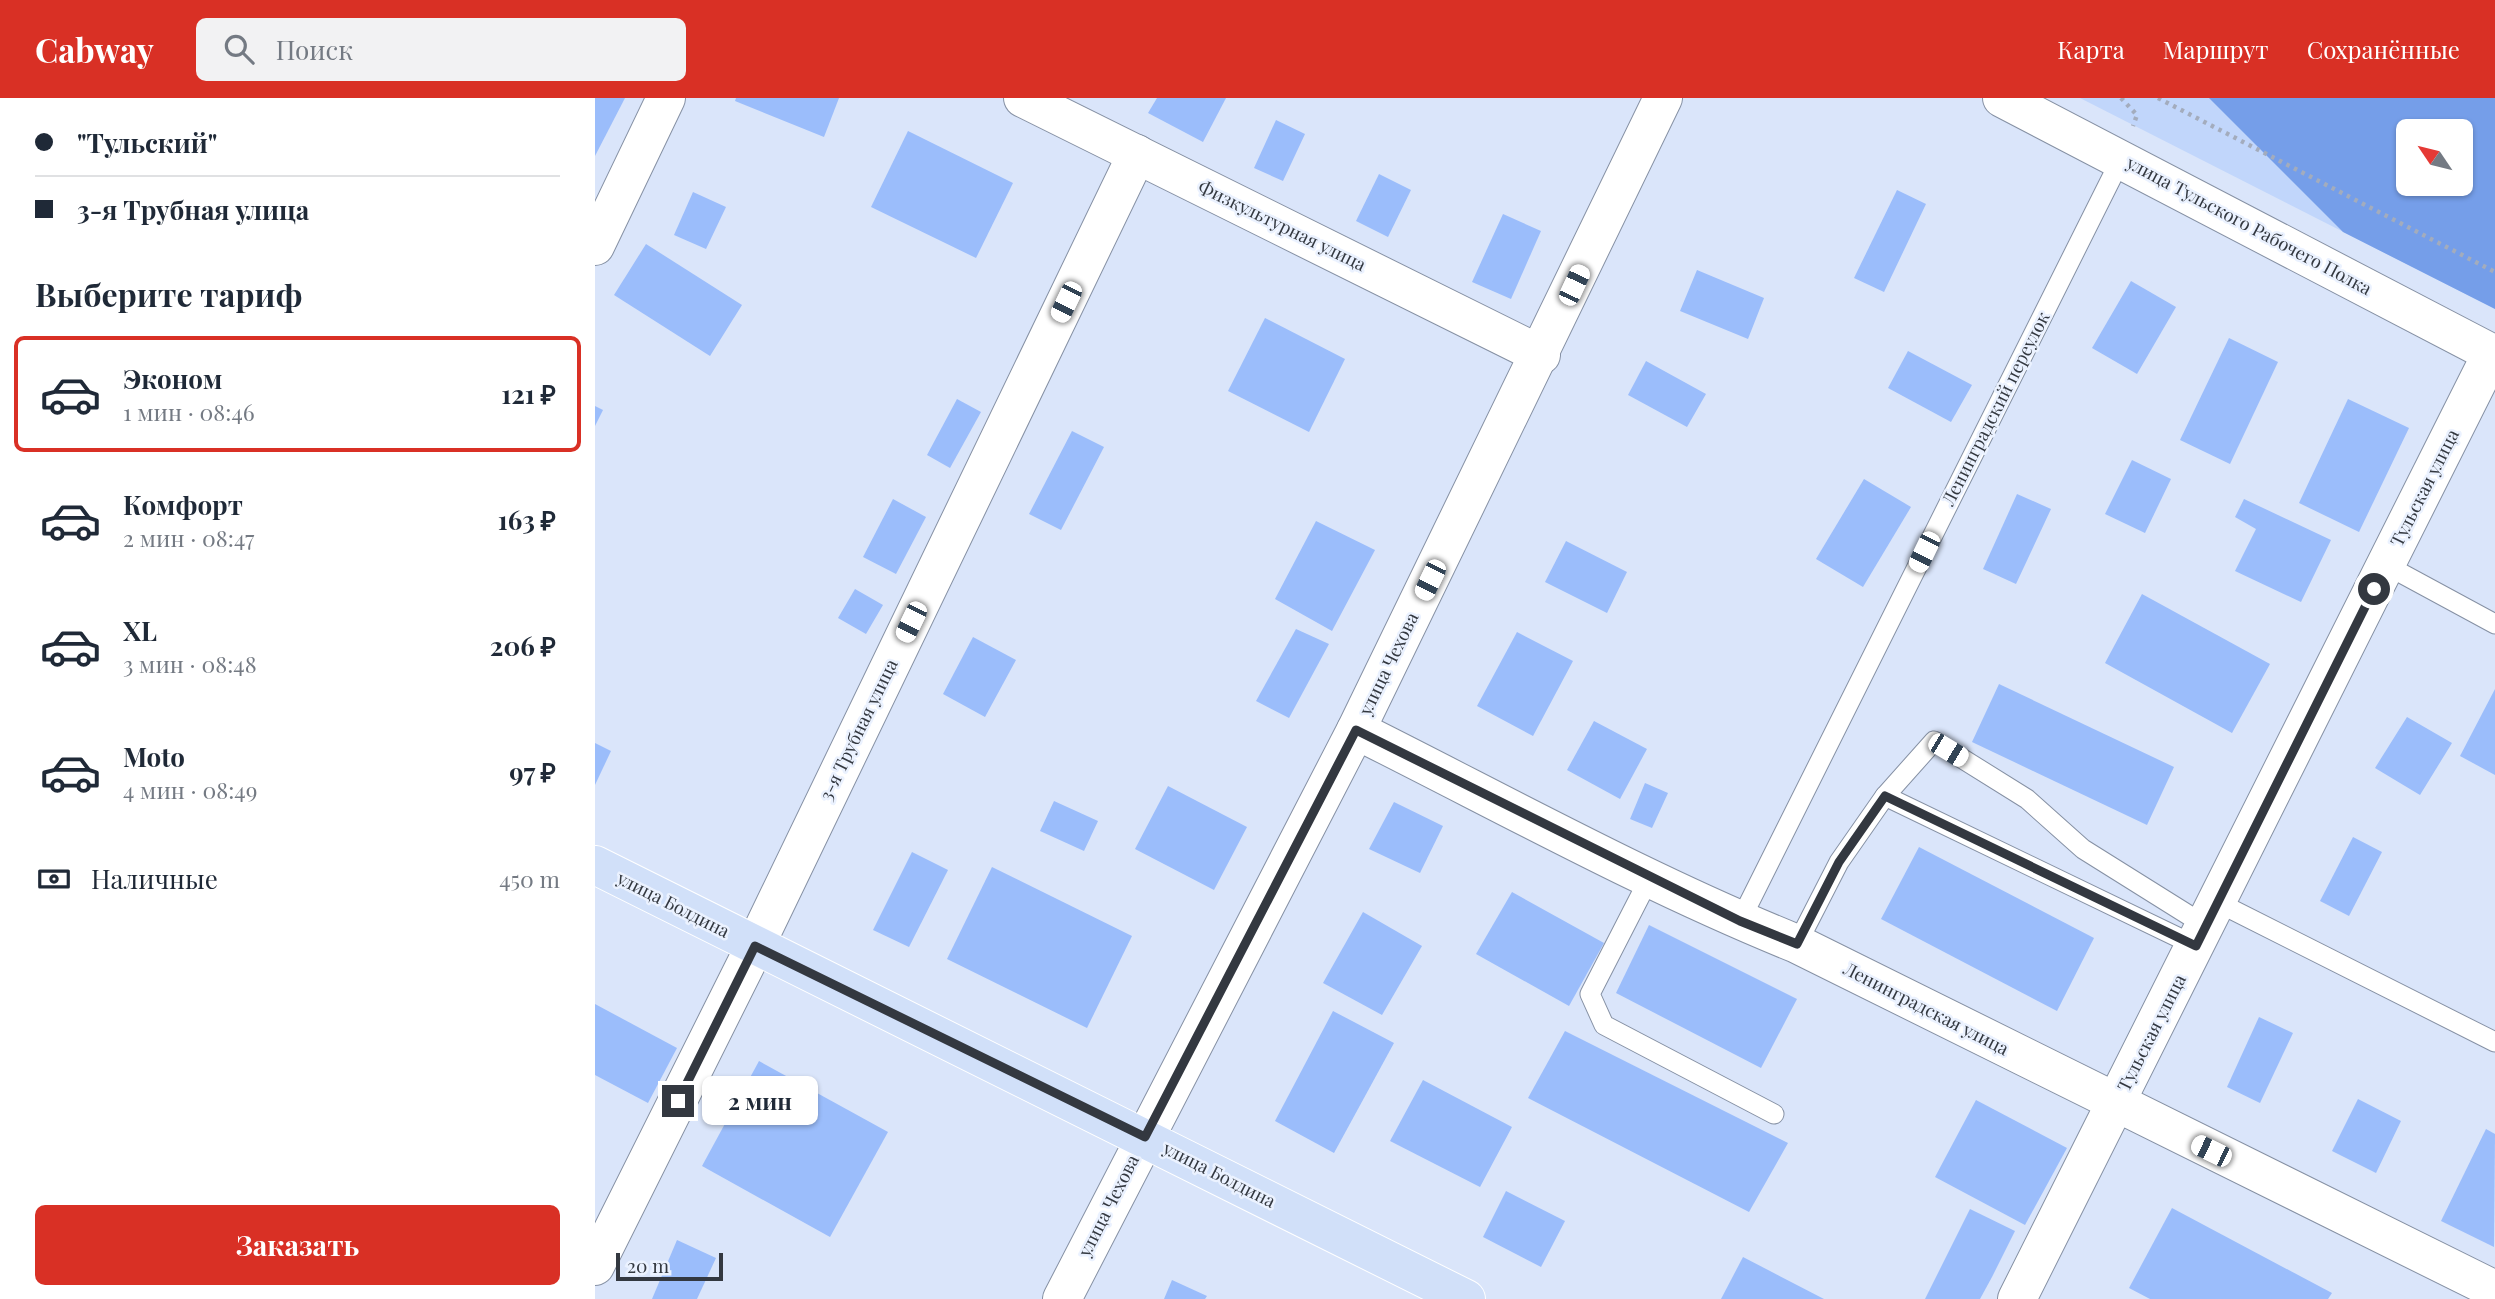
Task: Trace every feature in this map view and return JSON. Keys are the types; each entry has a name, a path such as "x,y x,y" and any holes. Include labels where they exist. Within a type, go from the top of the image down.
{"main road":[{"name":"улица Болдина","path":"595,865 1466,1299"}],"street":[{"path":"595,246 666,98"},
{"name":"Физкультурная улица","path":"1023,98 1541,355"},
{"name":"улица Чехова","path":"1062,1299 1356,730 1541,355 1663,98"},
{"name":"улица Тульского Рабочего Полка","path":"2002,98 2494,354"},
{"name":"3-я Трубная улица","path":"595,1266 755,946 1137,154"},
{"name":"Тульская улица","path":"2017,1299 2494,354"},
{"name":"Ленинградская улица","path":"1356,730 1740,921 1797,944 2116,1105 2495,1290"}],"lane":[{"name":"Ленинградский переулок","path":"1740,921 2121,159"},
{"path":"2386,565 2495,624"},
{"path":"1797,944 1839,862 1885,796 1934,741 2027,799 2083,849 2206,925"},
{"path":"1885,796 2495,1042"},
{"path":"1650,877 1590,993 1604,1025 1774,1114"}],"path":[{"path":"2158,98 2495,272"}],"shaded area":[{"path":"2080,98 2495,98 2495,309"},
{"path":"2209,98 2495,98 2495,309 2343,232"}],"building":[{"path":"595,98 625,98 595,156"},
{"path":"736,98 839,98 824,137 735,101"},
{"path":"1157,98 1226,98 1203,142 1148,113"},
{"path":"1276,120 1305,134 1283,181 1254,168"},
{"path":"908,131 1013,183 976,258 871,207"},
{"path":"1379,174 1411,190 1388,237 1356,221"},
{"path":"1897,190 1926,204 1884,292 1854,278"},
{"path":"693,192 726,207 706,249 674,235"},
{"path":"1503,214 1541,231 1511,299 1472,282"},
{"path":"646,244 742,305 710,356 614,295"},
{"path":"1697,270 1764,298 1748,339 1680,311"},
{"path":"2131,281 2176,307 2137,374 2092,348"},
{"path":"1265,318 1345,359 1309,432 1228,391"},
{"path":"2229,338 2278,362 2230,464 2180,440"},
{"path":"1908,351 1972,385 1951,422 1888,388"},
{"path":"1646,361 1706,394 1687,427 1628,395"},
{"path":"957,399 981,412 950,468 927,455"},
{"path":"2348,399 2409,428 2359,532 2299,503"},
{"path":"595,406 603,410 595,426"},
{"path":"1072,431 1104,447 1061,530 1029,514"},
{"path":"2132,460 2171,479 2145,533 2105,514"},
{"path":"1864,479 1911,507 1863,587 1816,559"},
{"path":"2017,494 2051,509 2016,584 1983,569"},
{"path":"893,499 926,517 896,574 863,557"},
{"path":"2244,499 2331,540 2301,602 2235,571 2256,529 2235,517"},
{"path":"1316,521 1375,550 1332,631 1275,599"},
{"path":"1566,541 1627,572 1607,613 1545,582"},
{"path":"855,589 883,605 866,634 838,618"},
{"path":"2142,594 2270,664 2232,733 2105,663"},
{"path":"1296,629 1329,644 1289,718 1256,701"},
{"path":"1517,632 1573,661 1533,736 1477,706"},
{"path":"973,637 1016,660 985,717 943,694"},
{"path":"1999,684 2174,767 2147,825 1972,742"},
{"path":"2495,689 2495,775 2460,756"},
{"path":"2407,717 2452,743 2420,795 2375,768"},
{"path":"1594,721 1647,749 1620,799 1567,770"},
{"path":"595,743 611,751 595,785"},
{"path":"1645,783 1668,793 1652,828 1630,819"},
{"path":"1168,786 1247,827 1214,890 1135,849"},
{"path":"1054,801 1098,821 1084,851 1040,831"},
{"path":"1394,802 1443,826 1420,873 1369,849"},
{"path":"2353,837 2382,852 2349,916 2320,901"},
{"path":"1919,847 2094,938 2057,1011 1881,919"},
{"path":"912,852 948,870 909,947 873,930"},
{"path":"992,867 1132,936 1087,1028 947,959"},
{"path":"1512,892 1604,943 1569,1006 1476,954"},
{"path":"1363,912 1422,946 1382,1015 1323,983"},
{"path":"1649,925 1797,999 1761,1068 1616,993"},
{"path":"595,1004 677,1048 648,1103 595,1075"},
{"path":"1333,1011 1394,1043 1334,1153 1275,1121"},
{"path":"2259,1017 2293,1033 2260,1103 2227,1087"},
{"path":"1565,1031 1788,1143 1749,1212 1528,1098"},
{"path":"759,1061 888,1132 830,1237 702,1166"},
{"path":"1423,1080 1512,1127 1480,1187 1390,1141"},
{"path":"2358,1099 2401,1121 2376,1173 2332,1151"},
{"path":"1976,1100 2067,1148 2025,1225 1935,1177"},
{"path":"2486,1129 2495,1134 2494,1247 2441,1221"},
{"path":"1506,1191 1565,1221 1541,1267 1483,1237"},
{"path":"2172,1208 2332,1293 2328,1299 2150,1299 2129,1288"},
{"path":"1970,1209 2015,1231 1980,1299 1925,1299"},
{"path":"677,1240 716,1258 697,1299 652,1299"},
{"path":"1743,1257 1824,1299 1721,1299"},
{"path":"1172,1280 1207,1296 1205,1299 1164,1299"}],"route":[{"path":"678,1101 755,946 1145,1137 1356,730 1740,921 1797,944 1839,862 1885,796 2196,946 2374,589"}]}
